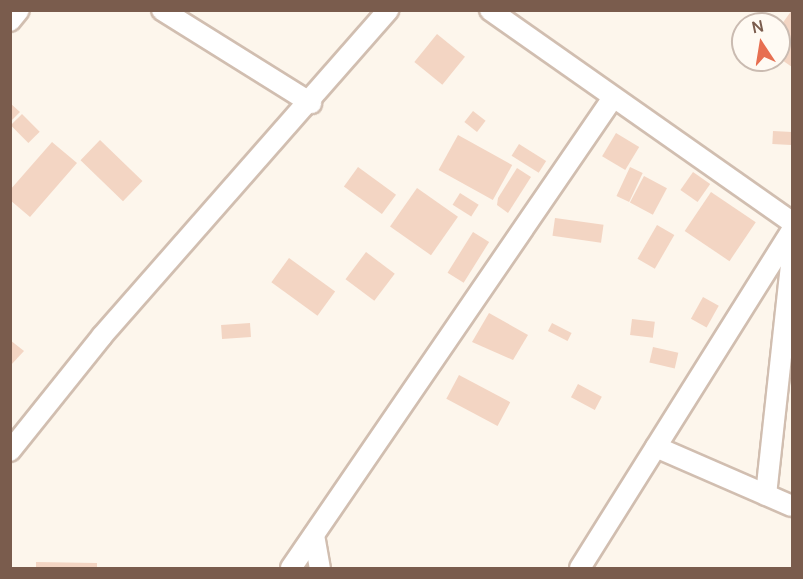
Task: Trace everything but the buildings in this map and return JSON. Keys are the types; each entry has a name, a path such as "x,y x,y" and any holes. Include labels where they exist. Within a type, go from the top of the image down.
{"street":[{"path":"10,21 19,10"},
{"path":"162,10 311,103"},
{"path":"10,452 102,336 311,103 388,10"},
{"path":"490,10 612,99 792,222"},
{"path":"291,568 612,99"},
{"path":"580,568 792,230"},
{"path":"766,495 792,257"},
{"path":"656,447 792,506"},
{"path":"314,535 320,568"}]}
